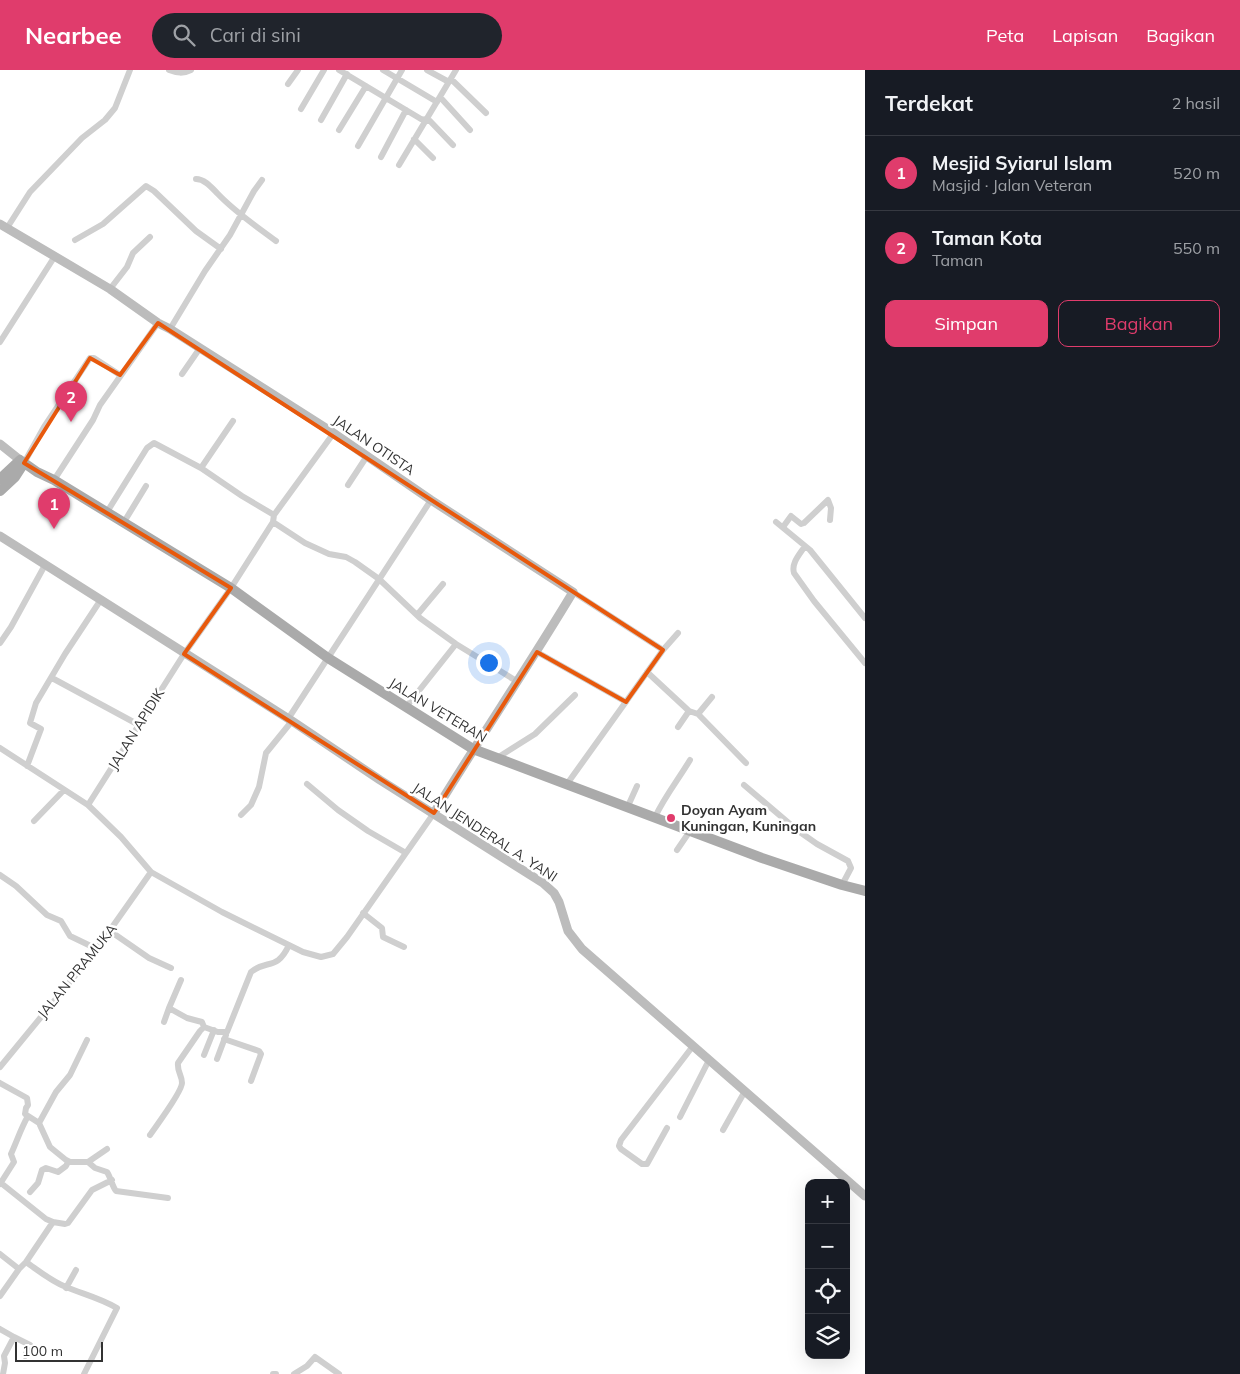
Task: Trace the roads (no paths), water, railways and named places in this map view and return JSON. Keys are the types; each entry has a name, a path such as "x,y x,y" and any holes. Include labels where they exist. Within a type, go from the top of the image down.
{"main road":[{"name":"JALAN OTISTA","path":"4,226 110,289 158,323 367,456 573,592"},
{"path":"0,444 22,462"},
{"path":"0,479 22,462"},
{"path":"0,491 15,477 22,462"},
{"name":"JALAN VETERAN","path":"22,462 231,588 328,658 473,749 690,831 842,885 865,891"},
{"name":"JALAN JENDERAL A. YANI","path":"0,536 543,883 554,893 559,902 568,931 574,942 865,1196"},
{"path":"434,813 573,592"}],"street":[{"path":"4,226 35,187 82,138 115,108 130,70"},
{"path":"169,70 178,73 186,73 191,70"},
{"path":"288,84 298,70"},
{"path":"301,110 324,70"},
{"path":"340,70 406,110 430,121 453,145"},
{"path":"383,70 438,99 470,130"},
{"path":"358,146 402,70"},
{"path":"427,70 450,81 486,113"},
{"path":"399,166 456,70"},
{"path":"321,120 346,74"},
{"path":"339,130 366,86"},
{"path":"381,158 406,110"},
{"path":"414,139 433,158"},
{"path":"196,178 210,186 241,215 276,241"},
{"path":"170,329 262,180"},
{"path":"75,240 103,224 146,186 154,191 196,230 221,249"},
{"path":"110,289 127,267 133,253 150,237"},
{"path":"0,342 55,256"},
{"path":"54,480 120,375 158,323"},
{"path":"182,374 200,348"},
{"path":"22,462 90,358 94,358 120,375"},
{"path":"201,468 233,421"},
{"name":"JALAN APIDIK","path":"88,805 184,654 231,588 274,519 333,434"},
{"path":"107,512 151,444 161,445 201,468 242,496 305,544 328,554 346,557 379,579 416,615 456,644 518,682"},
{"path":"348,485 367,456"},
{"path":"124,522 146,486"},
{"path":"241,815 251,804 259,787 266,753 290,720 431,500"},
{"path":"783,527 791,516 801,524 804,523 828,500 831,508 830,520"},
{"path":"776,522 806,546 865,618"},
{"path":"806,546 795,561 792,569 794,573 865,663"},
{"path":"0,643 11,627 45,565"},
{"path":"416,615 443,584"},
{"path":"573,592 663,650"},
{"path":"28,766 41,729 30,723 36,703 100,601"},
{"path":"567,784 663,650 678,633"},
{"path":"406,707 456,644"},
{"path":"537,652 626,702"},
{"path":"647,672 689,711 698,714 746,763"},
{"path":"52,678 139,725"},
{"path":"497,758 535,734 575,695"},
{"path":"698,714 712,697"},
{"path":"678,727 689,711"},
{"path":"0,748 88,805 121,837 151,872 222,912 303,952 322,957 333,954 434,813"},
{"path":"655,817 665,796 690,760"},
{"path":"307,784 338,810 368,831 406,853"},
{"path":"744,785 817,844 848,861 851,868 842,885"},
{"path":"628,806 637,786"},
{"path":"34,821 64,790"},
{"path":"678,850 690,831"},
{"name":"JALAN PRAMUKA","path":"0,1067 97,949 151,872"},
{"path":"0,875 16,886 47,915 61,921 70,936 97,949"},
{"path":"363,914 382,928 383,937 404,947"},
{"path":"110,931 150,958 171,968"},
{"path":"217,1059 251,972 257,967 274,964 286,953 289,945"},
{"path":"164,1022 181,980"},
{"path":"169,1008 187,1018 202,1022 204,1027 224,1033 227,1032"},
{"path":"150,1135 180,1090 182,1084 177,1070 179,1062 204,1027"},
{"path":"204,1055 214,1030"},
{"path":"224,1039 259,1051 260,1054 251,1081"},
{"path":"39,1123 56,1092 70,1075 87,1040"},
{"path":"667,1128 647,1164 642,1164 621,1150 619,1146 621,1140 693,1046"},
{"path":"680,1117 709,1060"},
{"path":"0,1083 27,1098 28,1105 25,1114 39,1123 50,1147 68,1162 88,1162 107,1150"},
{"path":"723,1130 745,1091"},
{"path":"28,1116 11,1154 14,1162 0,1183 46,1220 68,1223 92,1190 112,1180"},
{"path":"30,1192 38,1183 42,1170 46,1168 58,1172 68,1162"},
{"path":"88,1162 95,1168 107,1172 116,1191 168,1198"},
{"path":"0,1296 54,1222"},
{"path":"0,1254 19,1269"},
{"path":"26,1262 49,1279 66,1288 94,1297 117,1308 84,1374"},
{"path":"66,1288 76,1270"},
{"path":"0,1329 30,1345 25,1356"},
{"path":"3,1374 4,1356 14,1337"},
{"path":"294,1374 307,1366 315,1357 339,1374"}],"place":[{"name":"Taman Kota","path":"71,422"},
{"name":"Mesjid Syiarul Islam","path":"54,529"},
{"name":"Doyan Ayam Kuningan, Kuningan","path":"671,818"}]}
